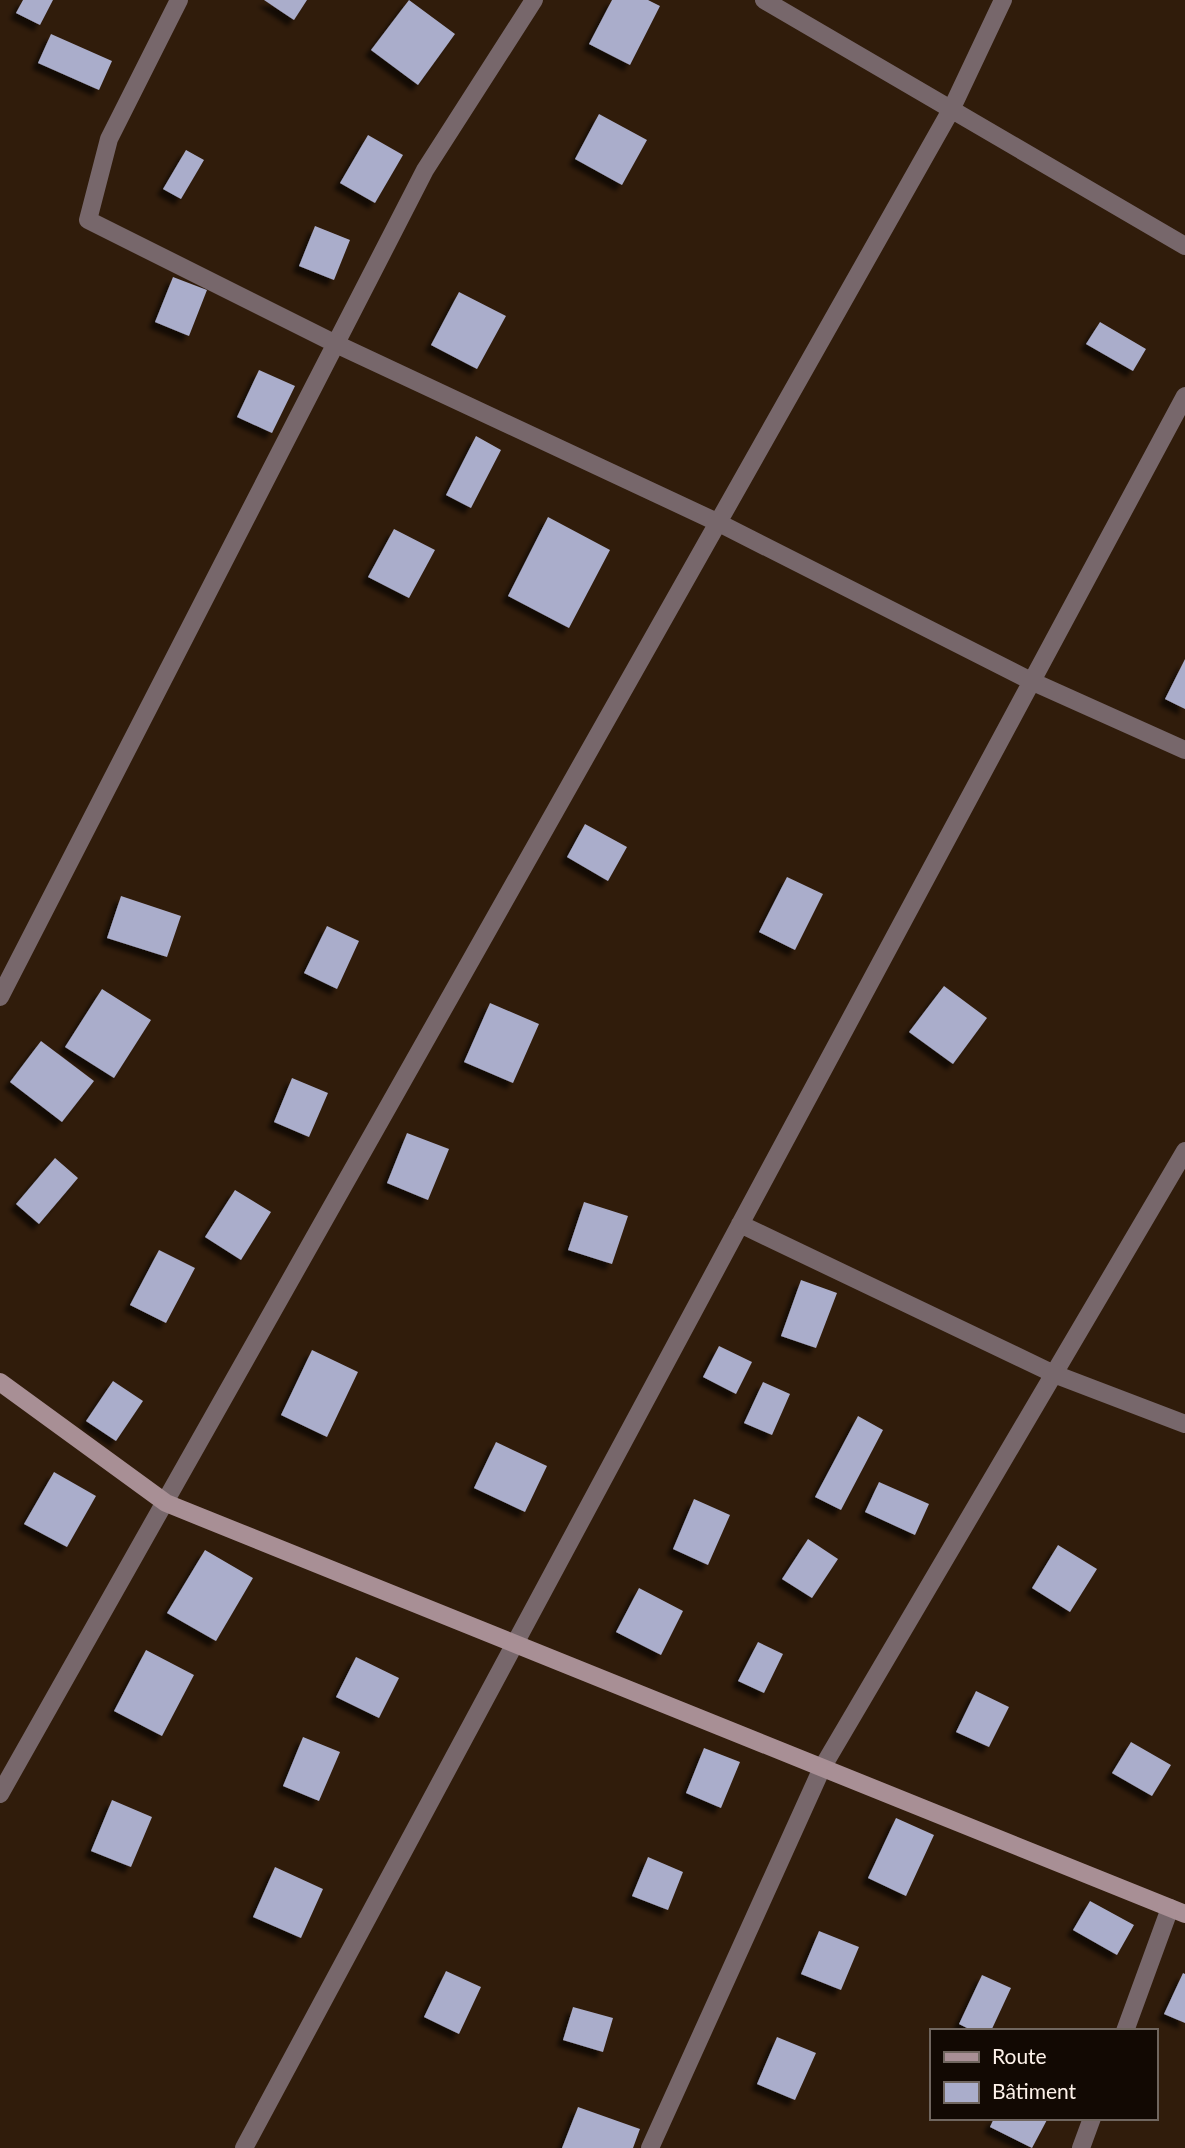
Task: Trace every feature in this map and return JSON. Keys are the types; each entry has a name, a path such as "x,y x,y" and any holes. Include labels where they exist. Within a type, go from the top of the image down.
{"street":[{"path":"179,0 109,139 88,220 336,344 719,523 1031,681 1185,750"},
{"path":"0,997 425,170 534,0"},
{"path":"764,0 1185,246"},
{"path":"0,1794 951,110 1003,0"},
{"path":"244,2148 1185,396"},
{"path":"650,2148 822,1768 1185,1151"},
{"path":"740,1224 1054,1374 1185,1424"},
{"path":"0,1382 166,1503 1178,1912 1126,2029"},
{"path":"1081,2148 1091,2120"}],"building":[{"path":"23,0 53,0 40,25 16,13"},
{"path":"264,0 307,0 294,20"},
{"path":"409,0 455,34 418,85 371,50"},
{"path":"612,0 648,0 660,6 630,65 589,44"},
{"path":"51,34 112,61 99,90 38,63"},
{"path":"599,114 647,140 622,185 575,159"},
{"path":"368,135 403,155 375,203 340,183"},
{"path":"186,150 204,160 181,199 163,189"},
{"path":"315,226 350,240 334,280 299,266"},
{"path":"173,277 207,290 189,336 155,322"},
{"path":"459,292 506,316 477,369 431,345"},
{"path":"1100,322 1146,349 1133,371 1086,344"},
{"path":"259,370 295,386 272,433 237,417"},
{"path":"476,436 501,450 471,508 446,495"},
{"path":"548,517 610,550 569,628 508,596"},
{"path":"394,529 435,550 409,598 368,577"},
{"path":"1185,659 1185,709 1165,699"},
{"path":"585,824 627,847 608,881 567,857"},
{"path":"787,877 823,894 795,950 759,932"},
{"path":"121,896 181,916 167,957 107,938"},
{"path":"327,926 359,941 337,989 304,973"},
{"path":"944,986 987,1018 953,1064 909,1032"},
{"path":"102,989 151,1020 114,1078 65,1047"},
{"path":"490,1003 539,1024 513,1083 464,1062"},
{"path":"41,1041 94,1081 62,1122 10,1082"},
{"path":"292,1078 328,1093 309,1137 274,1122"},
{"path":"407,1133 449,1149 428,1200 387,1183"},
{"path":"55,1158 78,1178 39,1224 16,1204"},
{"path":"235,1190 271,1212 241,1260 205,1237"},
{"path":"584,1202 628,1216 612,1264 568,1250"},
{"path":"159,1250 195,1268 166,1323 130,1305"},
{"path":"801,1280 837,1293 816,1348 781,1336"},
{"path":"719,1346 752,1362 736,1394 703,1377"},
{"path":"312,1350 358,1372 327,1437 281,1415"},
{"path":"113,1381 143,1401 116,1441 86,1421"},
{"path":"763,1382 790,1394 772,1435 744,1423"},
{"path":"858,1416 883,1430 841,1510 815,1497"},
{"path":"496,1442 547,1466 525,1512 474,1488"},
{"path":"54,1472 96,1496 67,1547 24,1524"},
{"path":"879,1482 929,1504 915,1535 865,1512"},
{"path":"694,1499 730,1515 708,1565 673,1549"},
{"path":"808,1539 838,1559 812,1598 782,1579"},
{"path":"1058,1545 1097,1569 1070,1612 1032,1588"},
{"path":"205,1550 253,1578 216,1641 167,1613"},
{"path":"639,1588 683,1611 661,1655 616,1632"},
{"path":"758,1642 783,1654 764,1693 738,1681"},
{"path":"146,1650 194,1675 162,1736 114,1711"},
{"path":"356,1657 399,1678 379,1718 336,1697"},
{"path":"976,1691 1009,1707 989,1747 956,1732"},
{"path":"303,1737 340,1752 319,1801 283,1786"},
{"path":"1131,1742 1171,1765 1152,1796 1112,1773"},
{"path":"704,1748 740,1762 721,1808 686,1793"},
{"path":"112,1800 152,1817 131,1867 91,1851"},
{"path":"896,1818 934,1835 906,1896 868,1878"},
{"path":"648,1857 683,1872 668,1910 632,1896"},
{"path":"275,1867 323,1889 301,1938 253,1917"},
{"path":"1090,1901 1134,1925 1117,1955 1073,1930"},
{"path":"819,1931 859,1947 841,1990 801,1974"},
{"path":"446,1971 481,1987 459,2034 424,2017"},
{"path":"1183,1973 1185,1974 1185,2023 1164,2014"},
{"path":"982,1975 1011,1988 992,2029 969,2029 959,2024"},
{"path":"573,2007 613,2018 603,2052 563,2040"},
{"path":"777,2037 816,2053 795,2100 757,2084"},
{"path":"578,2107 640,2129 633,2148 562,2148"},
{"path":"993,2120 1047,2120 1032,2148 990,2127"}]}
